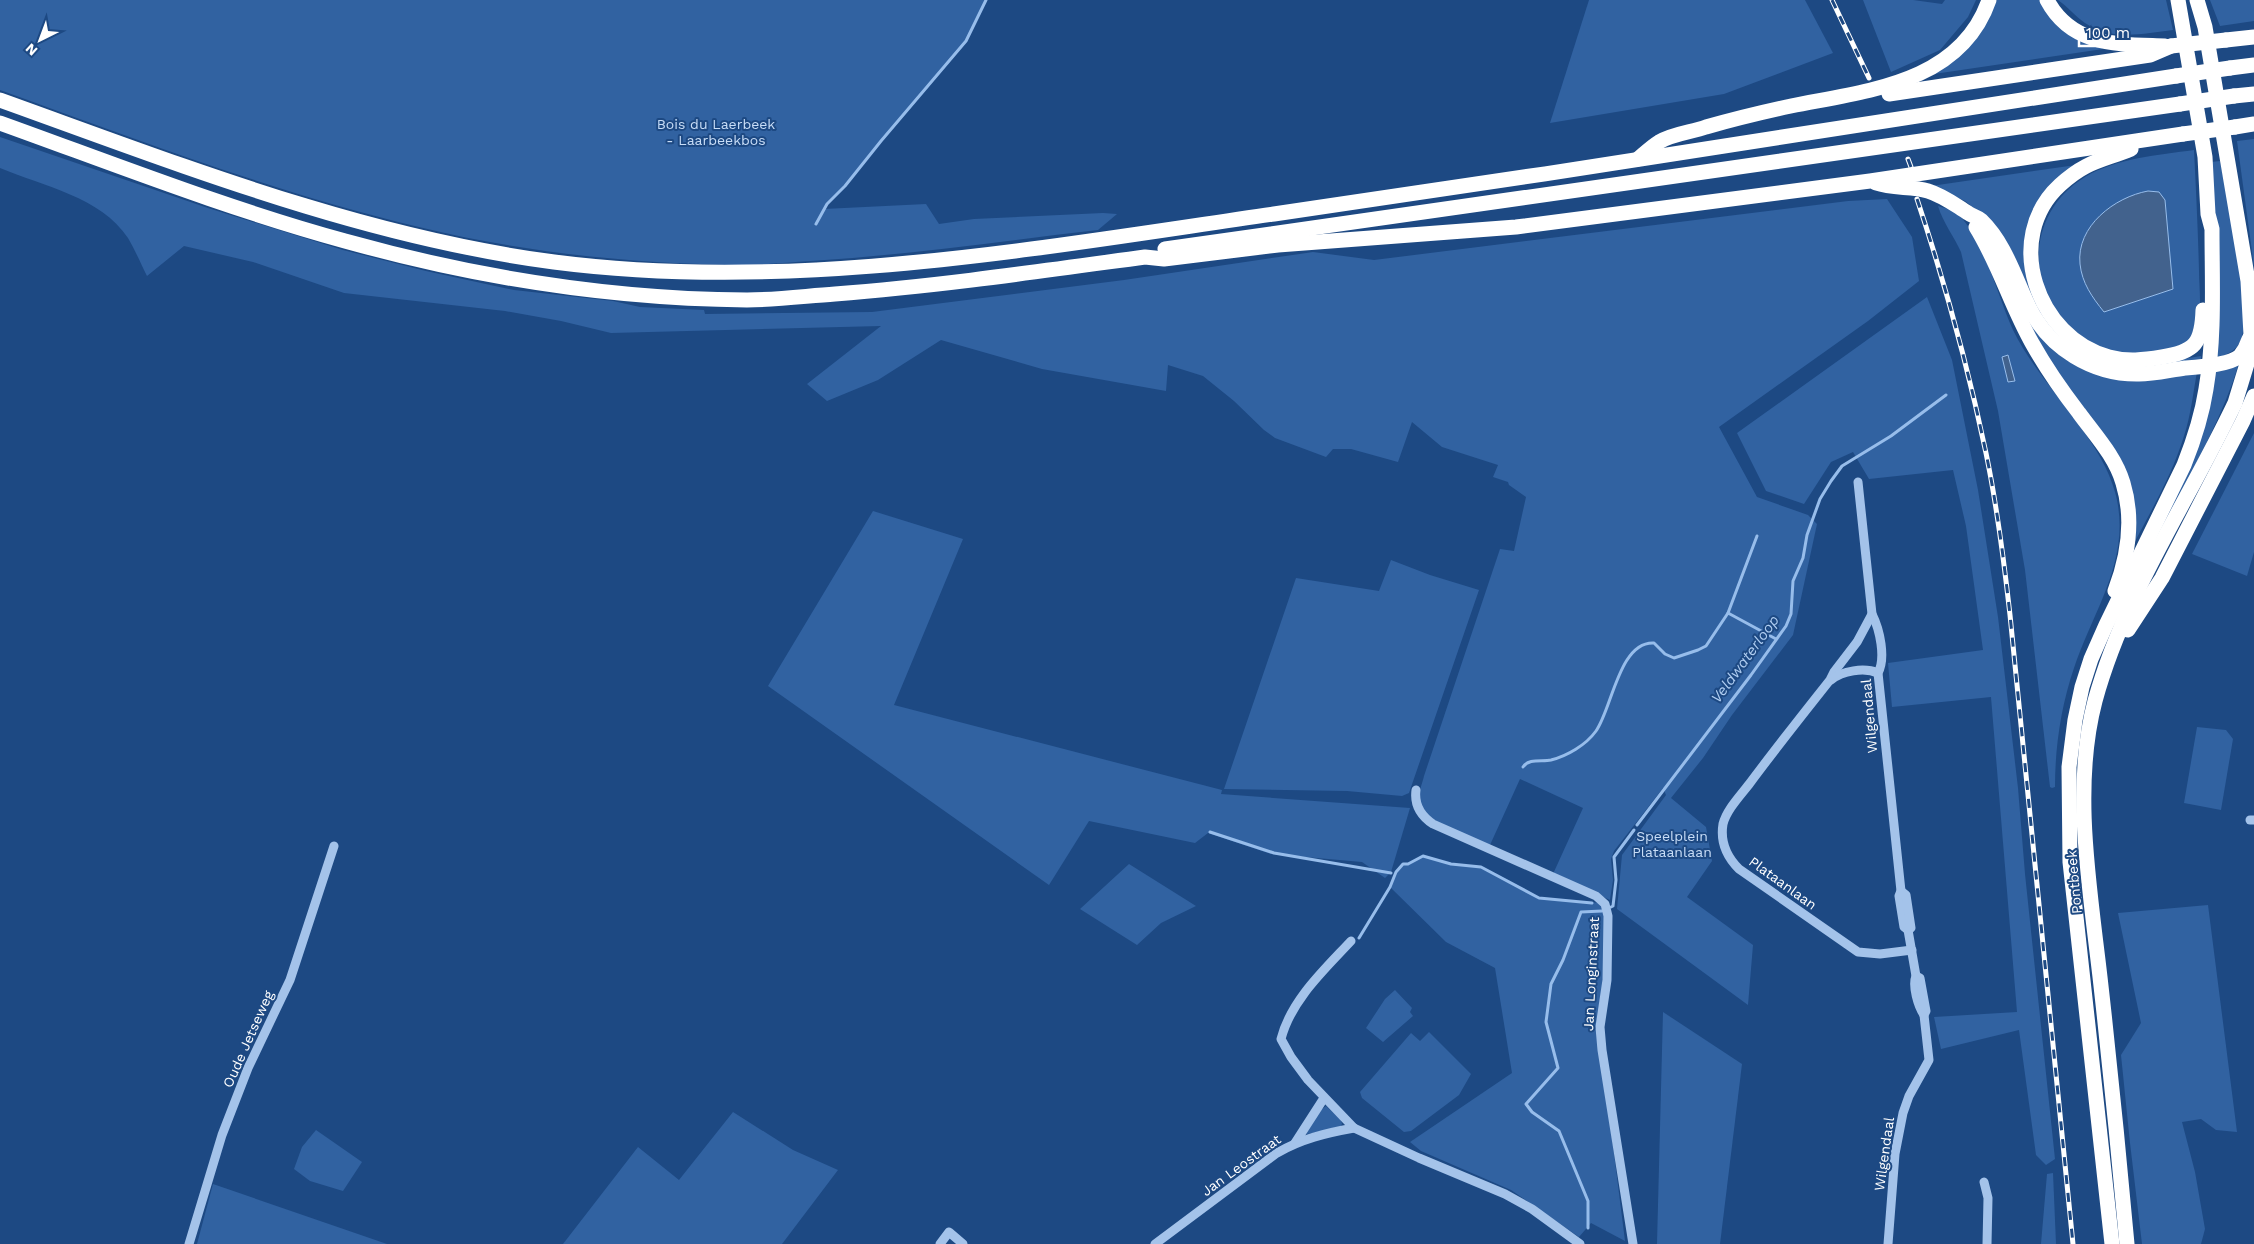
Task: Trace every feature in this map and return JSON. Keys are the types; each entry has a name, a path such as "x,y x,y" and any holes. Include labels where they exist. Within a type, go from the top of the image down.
{"highway":[{"path":"1637,160 1660,141 1792,106 1853,96 1905,81 1928,70 1948,56 1969,36 1989,0"},
{"path":"2047,0 2064,22 2092,38 2109,43 2171,46 2254,37"},
{"path":"2112,1244 2070,862 2069,767 2075,720 2082,687 2106,625 2184,465 2201,414 2209,366 2212,229 2208,214 2205,157 2178,0"},
{"name":"Pontbeek","path":"2127,1244 2092,915 2084,807 2088,734 2114,642 2143,580 2235,403 2248,362 2251,335 2248,281 2205,27 2197,0"},
{"path":"1853,96 1867,97 2150,55 2171,46"},
{"path":"0,100 267,194 418,237 554,262 630,269 745,274 874,267 1080,242 1637,160 2254,65"},
{"path":"1145,257 1162,249 2254,94"},
{"path":"0,123 180,188 344,241 478,272 613,292 748,300 879,290 1013,275 1145,257 1164,259 1278,244 1475,232 1870,180 2254,124"},
{"path":"2162,137 2126,151 2100,158 2080,168 2059,186 2045,204 2036,222 2030,254 2038,293 2050,315 2063,332 2087,348 2110,357 2136,361 2182,353 2192,348 2199,339 2202,323 2205,229 2208,214"},
{"path":"1870,180 1890,187 1928,191 1954,203 1980,219 2000,244 2030,308 2043,330 2077,358 2096,367 2120,373 2140,374 2209,366 2233,360 2240,356 2251,335"},
{"path":"1968,213 1987,245 2032,343 2052,375 2111,456 2123,483 2128,509 2128,545 2106,625"},
{"path":"2114,642 2129,629 2162,578 2254,396"}],"street":[{"name":"Wilgendaal","path":"1858,482 1872,614 1876,622 1883,664 1878,673 1901,891 1906,895 1911,928 1908,930 1916,976 1914,981 1920,1010 1924,1015 1930,1060 1909,1096 1903,1113 1895,1154 1888,1244"},
{"name":"Plataanlaan","path":"1872,614 1857,642 1830,680 1730,810 1723,827 1724,847 1727,856 1739,869 1858,952 1880,954 1912,950"},
{"path":"1830,680 1837,675 1849,672 1872,670 1878,673"},
{"name":"Jan Longinstraat","path":"1416,790 1418,808 1424,817 1433,824 1596,896 1605,904 1608,916 1607,980 1600,1027 1602,1050 1634,1244"},
{"name":"Oude Jetseweg","path":"190,1244 222,1136 248,1068 290,980 334,846"},
{"path":"1351,941 1309,986 1284,1028 1281,1039 1291,1057 1324,1098 1354,1128 1505,1194 1532,1209 1580,1244"},
{"name":"Jan Leostraat","path":"1295,1142 1324,1098"},
{"name":"Jan Leostraat","path":"1155,1244 1277,1153 1295,1142 1324,1133 1354,1128"},
{"path":"1984,1182 1988,1198 1987,1244"},
{"path":"940,1244 948,1232 963,1244"}],"green space":[{"name":"Bois du Laerbeek - Laarbeekbos","path":"0,0 986,0 966,41 824,209 926,204 939,224 974,219 1117,214 1098,230 883,255 752,265 621,259 499,244 419,227 260,182 0,90"},
{"path":"1589,0 1805,0 1833,53 1724,94 1550,123"},
{"path":"1863,0 1913,0 1942,4 1945,0 1976,0 1968,17 1940,50 1891,72"},
{"path":"1997,0 2042,0 2103,49 1934,74 1994,6"},
{"path":"2058,0 2166,0 2173,30 2129,35 2106,33 2085,23"},
{"path":"2210,0 2254,0 2254,21 2220,26"},
{"name":"Speelplein Plataanlaan","path":"0,137 208,208 343,250 426,271 514,290 613,301 640,307 704,310 705,314 872,312 1124,280 1313,252 1374,260 1848,201 1887,199 1912,237 1919,281 1868,321 1719,427 1757,497 1808,515 1817,524 1793,635 1732,715 1703,758 1671,798 1706,827 1712,861 1687,897 1753,945 1748,1005 1617,909 1622,855 1666,795 1663,788 1614,851 1611,859 1613,880 1610,900 1553,874 1583,808 1520,779 1490,845 1440,825 1425,812 1419,797 1424,776 1500,549 1514,551 1526,497 1509,485 1508,482 1493,477 1498,465 1442,447 1412,422 1398,462 1351,449 1333,449 1326,457 1275,438 1203,376 1168,365 1166,391 1042,369 941,340 878,380 827,401 807,384 881,326 611,333 561,321 505,311 344,293 253,262 184,246 147,276 128,238 117,224 103,212 70,194 0,168"},
{"path":"2254,139 2254,266 2237,141"},
{"path":"2194,150 2200,301 2199,317 2195,331 2188,341 2167,351 2126,353 2099,347 2075,333 2057,313 2045,291 2039,266 2040,241 2048,217 2063,195 2085,177 2110,165 2138,158"},
{"path":"2220,161 2233,226 2241,280 2244,325 2239,344 2230,352 2214,359 2211,162"},
{"path":"2076,165 2066,174 2027,253 2063,336 2151,364 2201,356 2201,361 2160,367 2052,334 1979,212 1965,201 1931,186"},
{"path":"1938,206 1958,214 1976,239 1990,269 2013,330 2038,370 2083,430 2107,471 2115,492 2119,516 2119,539 2115,561 2101,604 2082,646 2069,682 2056,757 2055,787 2052,788 2050,787 2025,570 1998,411 1961,252"},
{"path":"1927,297 1952,360 1978,490 1998,617 2018,788 2025,874 2055,1159 2046,1165 2036,1155 2019,1030 1941,1049 1934,1017 2017,1012 1991,697 1892,707 1888,663 1983,650 1966,526 1953,470 1869,479 1853,452 1831,462 1804,504 1766,491 1737,433"},
{"path":"2028,319 2039,333 2197,372 2188,420 2179,450 2161,493 2132,547 2132,499 2065,382 2037,343"},
{"path":"2239,363 2213,430 2157,539 2213,370"},
{"path":"2254,433 2254,552 2247,576 2192,554"},
{"path":"873,511 963,539 894,705 1222,790 1221,794 1410,808 1391,872 1385,878 1362,862 1271,854 1208,833 1195,843 1089,821 1049,885 768,686"},
{"path":"1391,560 1430,575 1479,590 1409,793 1402,796 1347,791 1224,789 1296,578 1379,591"},
{"path":"2197,727 2226,730 2233,739 2221,810 2184,803"},
{"path":"1423,856 1451,864 1481,867 1539,898 1601,903 1605,908 1603,978 1598,1026 1625,1241 1591,1223 1579,1237 1511,1190 1421,1151 1410,1142 1512,1073 1495,968 1446,942 1390,887 1396,872 1403,864 1408,864"},
{"path":"1129,864 1196,906 1161,923 1137,945 1080,909"},
{"path":"2208,905 2237,1132 2216,1130 2201,1119 2182,1122 2195,1172 2205,1229 2201,1244 2142,1244 2121,1055 2141,1023 2118,913"},
{"path":"1395,990 1412,1008 1410,1012 1413,1016 1383,1042 1366,1028 1385,999"},
{"path":"1663,1012 1742,1064 1720,1244 1657,1244"},
{"path":"1429,1032 1471,1074 1459,1095 1411,1131 1404,1132 1362,1098 1360,1092 1411,1033 1420,1041"},
{"path":"1326,1106 1341,1120 1342,1124 1340,1127 1307,1134 1321,1110"},
{"path":"733,1112 793,1150 838,1170 782,1244 563,1244 638,1147 679,1180"},
{"path":"316,1130 362,1162 343,1191 310,1181 294,1169 302,1147"},
{"path":"2053,1173 2056,1244 2041,1244 2047,1174"},
{"path":"213,1184 387,1244 197,1244"}],"shaded area":[{"path":"2148,191 2159,192 2165,200 2173,289 2104,312 2088,290 2081,271 2080,250 2084,237 2100,216 2111,207 2135,194"},
{"path":"2008,355 2015,381 2008,382 2002,357"}],"waterway":[{"path":"816,224 827,204 845,186 966,41 986,0"},
{"name":"Veldwaterloop","path":"1637,825 1786,626 1791,614 1793,581 1803,558 1807,535 1820,499 1831,481 1842,466 1891,436 1946,395"},
{"path":"1728,613 1757,536"},
{"path":"1523,767 1532,761 1551,760 1563,756 1582,745 1592,736 1602,721 1624,664 1632,653 1642,645 1654,643 1665,654 1674,658 1698,650 1706,646 1728,613 1776,639"},
{"name":"Veldwaterloop","path":"1611,907 1613,906 1616,880 1614,857 1634,830"},
{"path":"1210,832 1274,853 1391,873"},
{"path":"1359,938 1390,887 1396,872 1403,864 1408,864 1423,856 1451,864 1481,867 1539,898 1592,903"},
{"name":"Veldwaterloop","path":"1588,1228 1588,1201 1559,1131 1532,1112 1526,1104 1558,1068 1546,1022 1551,984 1563,960 1581,912 1602,911"}],"railway":[{"path":"1832,0 1869,78"},
{"path":"1908,159 1911,167"},
{"path":"1917,199 1964,357 1986,453 1997,513 2010,615 2073,1244"}]}
